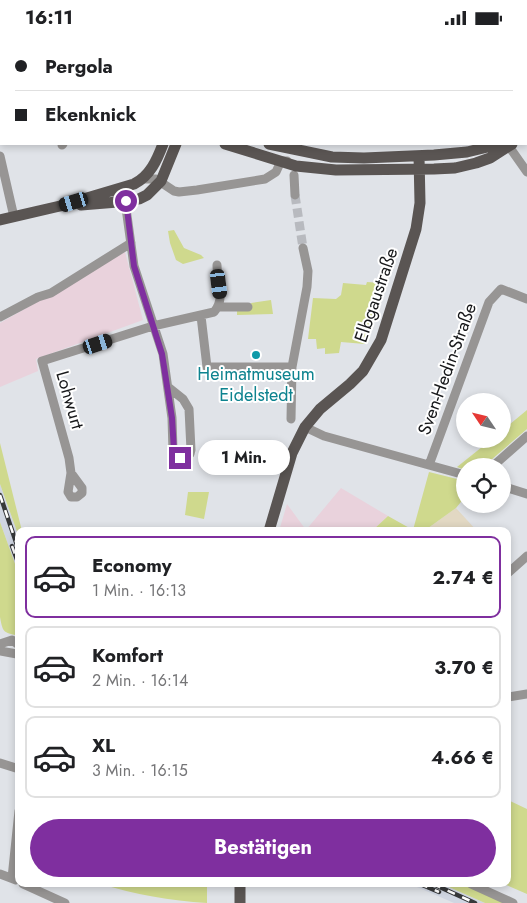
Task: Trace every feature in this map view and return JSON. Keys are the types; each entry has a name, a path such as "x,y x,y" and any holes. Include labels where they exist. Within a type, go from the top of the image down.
{"main road":[{"path":"0,220 60,206 152,179 175,145"},
{"path":"228,145 313,169 336,170 455,168 490,158 510,145"},
{"path":"282,145 295,146 332,157 364,158 467,152 496,145 510,145"},
{"path":"60,206 142,198 153,190 154,166 161,147"},
{"name":"Elbgaustraße","path":"270,527 292,453 305,427 320,409 363,371 381,341 416,229 420,203 419,156"},
{"path":"240,887 240,903"}],"street":[{"path":"510,145 527,172"},
{"path":"269,158 288,156 295,146"},
{"path":"0,156 14,217"},
{"path":"152,179 179,192 265,179 277,170 281,161 315,163 332,157"},
{"path":"294,175 295,195"},
{"path":"110,191 118,194 126,201 134,266 162,354 172,418 174,451 177,456 183,458 190,454 191,449 190,409 183,399 168,387"},
{"path":"0,317 38,297 51,293 131,243"},
{"path":"291,419 292,367 307,287 308,271 303,248"},
{"path":"153,326 214,312 218,307 220,295 218,265"},
{"name":"Sven-Hedin-Straße","path":"429,465 485,310 493,297 501,289 527,299"},
{"path":"218,307 248,307"},
{"path":"200,315 207,367 292,367"},
{"name":"Lohwurt","path":"71,473 69,457 42,361 153,326"},
{"path":"305,427 324,435 456,472"},
{"path":"502,458 527,436"},
{"path":"511,489 527,494"},
{"path":"511,570 527,556"},
{"path":"0,644 12,641 15,643"},
{"path":"0,651 15,654"},
{"path":"511,697 527,694"},
{"path":"0,763 15,768"},
{"path":"0,874 15,880"},
{"path":"29,887 59,902"},
{"path":"477,887 512,903"}],"shaded area":[{"path":"125,252 143,320 36,359 38,371 0,387 0,323"},
{"path":"0,484 15,527 15,564 0,522"},
{"path":"341,488 388,516 376,527 308,527"},
{"path":"287,504 304,527 280,527"},
{"path":"456,508 456,513 461,513 473,527 430,527"},
{"path":"417,887 449,887 485,903 454,903"}],"green space":[{"path":"174,230 184,248 204,258 183,264 176,260 168,231"},
{"path":"367,282 381,283 378,307 365,344 341,342 339,353 325,354 325,348 317,349 316,339 308,339 313,298 336,299 341,295 343,283 366,285"},
{"path":"271,300 273,314 237,315 237,310 252,309 251,303"},
{"path":"527,410 527,429 511,443 511,423"},
{"path":"0,443 21,527 15,527 0,484"},
{"path":"481,448 505,448 493,458 468,458"},
{"path":"429,472 456,479 456,508 430,527 414,527"},
{"path":"188,492 209,492 204,519 185,515"},
{"path":"388,516 408,527 376,527"},
{"path":"0,522 15,564 15,635 3,629 0,617"},
{"path":"511,801 527,809 527,894 511,887"},
{"path":"111,887 207,887 207,903 180,901"},
{"path":"449,887 470,887 506,903 485,903"}],"tunnel":[{"path":"295,195 303,248"}],"railway":[{"path":"0,495 15,539"},
{"path":"12,546 15,554"},
{"path":"427,887 439,892"},
{"path":"440,887 475,903"}],"place":[{"name":"Heimatmuseum Eidelstedt","path":"256,355"}],"route":[{"path":"126,201 134,266 162,354 172,418 174,454 180,458"}]}
